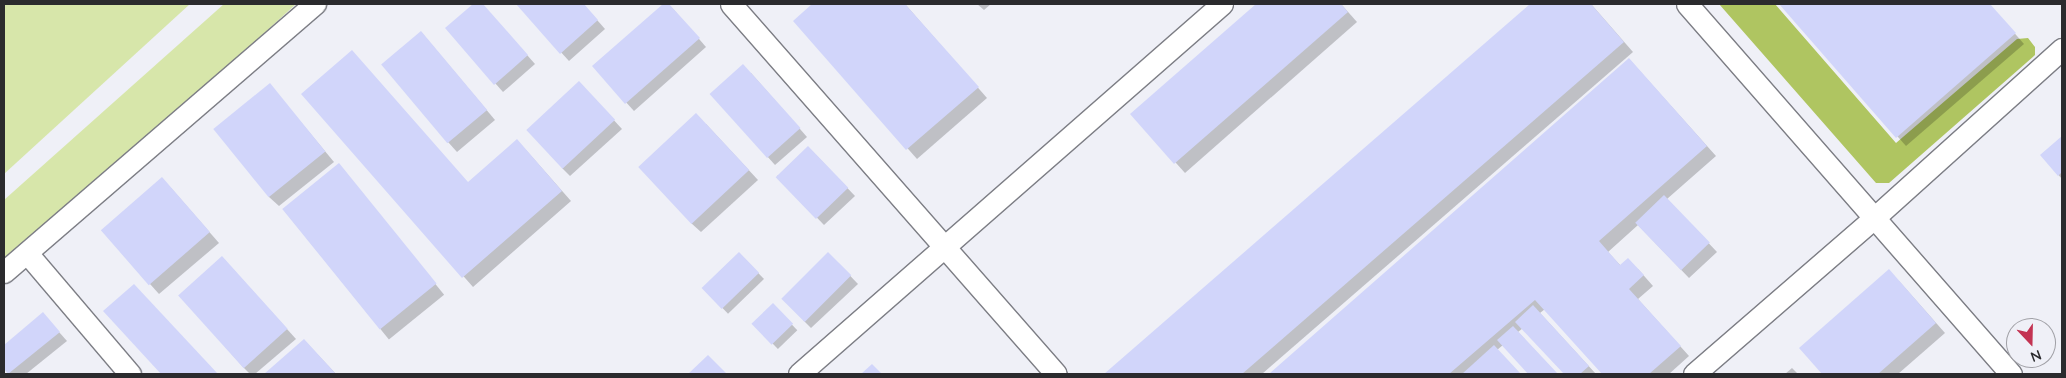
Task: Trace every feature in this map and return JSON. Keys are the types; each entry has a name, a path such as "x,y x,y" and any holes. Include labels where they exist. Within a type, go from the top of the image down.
{"street":[{"path":"4,272 315,4"},
{"path":"731,4 1056,374"},
{"path":"799,374 1222,4"},
{"path":"1688,4 2011,374"},
{"path":"1694,374 1874,218 2062,49"},
{"path":"27,253 130,374"}],"green space":[{"path":"4,4 190,4 4,174"},
{"path":"224,4 296,4 4,271 4,200"},
{"path":"1719,4 1775,4 1896,143 2017,39 2028,38 2035,47 2035,55 1889,183 1876,183"}],"building":[{"path":"473,4 483,4 528,55 494,85 445,28"},
{"path":"516,4 584,4 598,20 560,54"},
{"path":"663,4 669,4 700,38 625,104 592,66"},
{"path":"812,4 905,4 979,87 906,150 793,21"},
{"path":"1256,4 1341,4 1348,12 1174,164 1130,114"},
{"path":"1530,4 1591,4 1624,42 1242,374 1104,374"},
{"path":"1779,4 1990,4 2016,33 1896,138"},
{"path":"421,31 487,110 447,143 381,64"},
{"path":"352,50 468,182 517,139 562,191 462,278 301,94"},
{"path":"1629,58 1707,146 1599,241 1620,265 1628,258 1644,275 1629,289 1681,346 1649,374 1602,374 1535,300 1449,374 1269,374"},
{"path":"743,64 801,128 767,158 710,94"},
{"path":"579,81 615,120 562,169 526,130"},
{"path":"270,83 325,151 269,197 213,129"},
{"path":"696,113 749,170 691,224 638,167"},
{"path":"2062,136 2062,172 2058,176 2040,155"},
{"path":"808,146 848,188 816,219 776,177"},
{"path":"339,163 437,283 380,329 282,209"},
{"path":"162,177 210,232 149,285 101,230"},
{"path":"1664,195 1710,242 1681,270 1635,223"},
{"path":"739,252 759,273 722,309 702,288"},
{"path":"828,252 851,275 805,322 781,299"},
{"path":"222,256 288,329 244,368 178,295"},
{"path":"1889,269 1936,323 1878,374 1822,374 1799,348"},
{"path":"134,284 218,374 161,374 103,311"},
{"path":"773,303 793,324 772,345 751,324"},
{"path":"1533,305 1589,366 1580,374 1564,374 1515,322"},
{"path":"43,312 60,332 8,374 4,369 4,345"},
{"path":"1513,326 1558,374 1528,374 1497,340"},
{"path":"304,339 336,374 264,374"},
{"path":"1494,345 1521,374 1462,374"},
{"path":"708,355 727,374 688,374"},
{"path":"872,364 882,374 861,374"}]}
